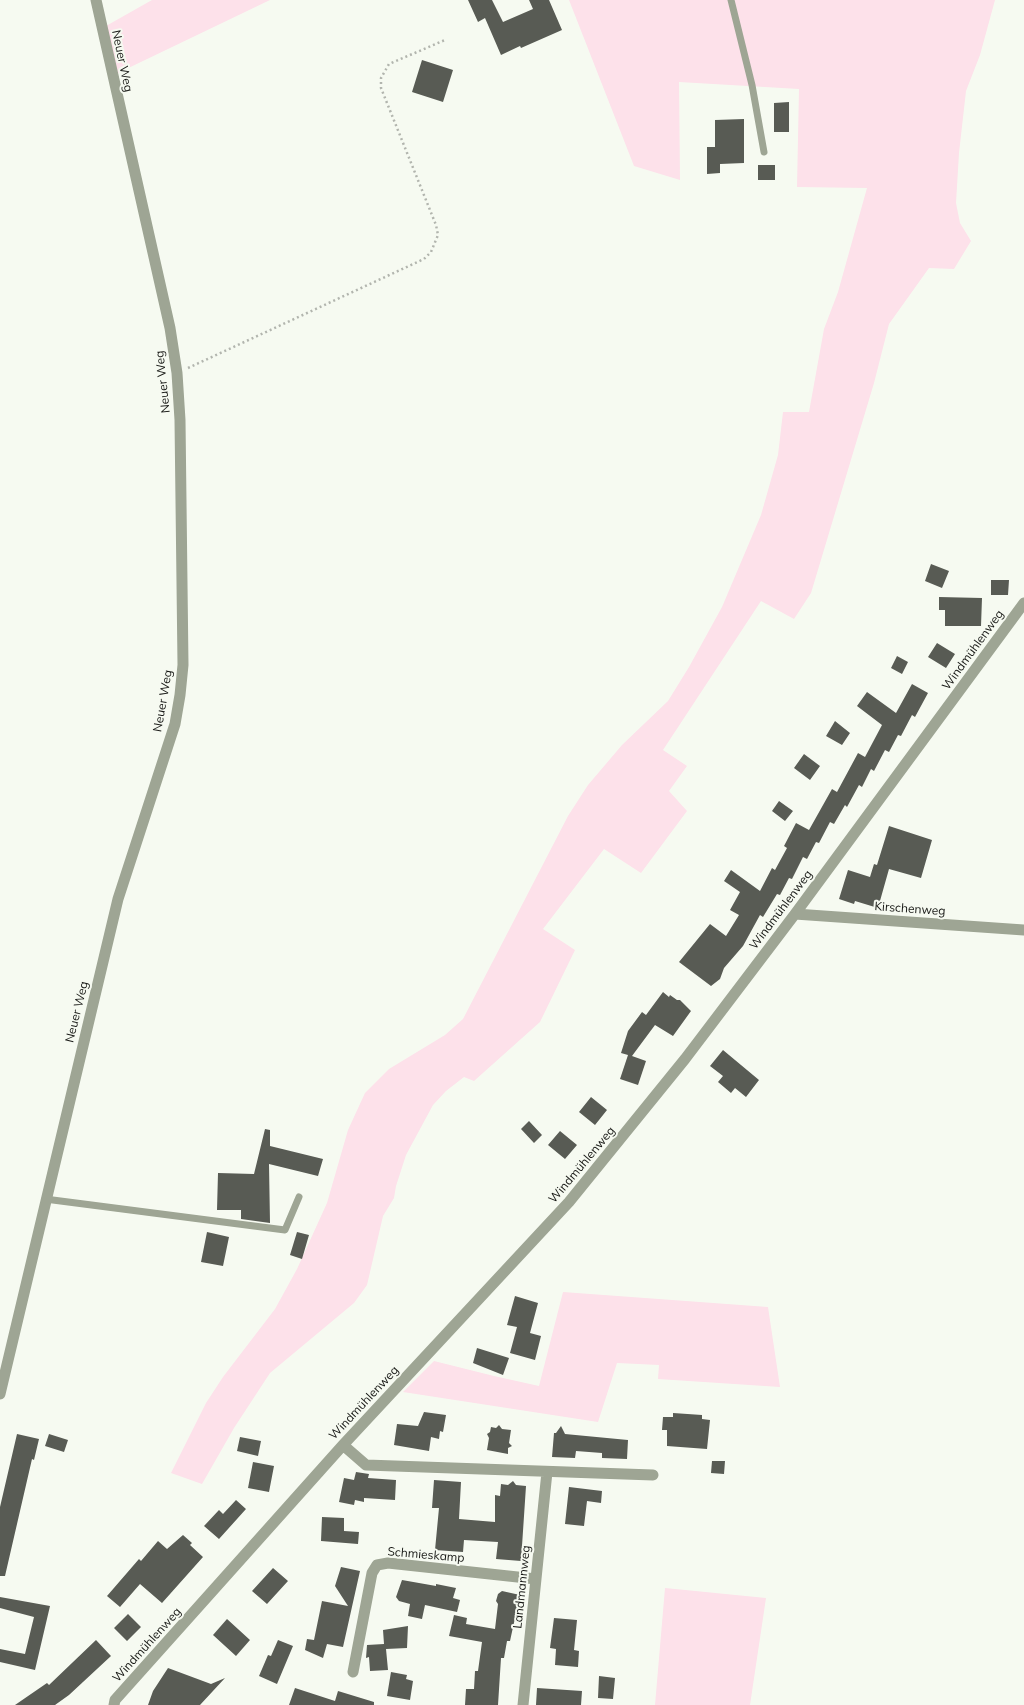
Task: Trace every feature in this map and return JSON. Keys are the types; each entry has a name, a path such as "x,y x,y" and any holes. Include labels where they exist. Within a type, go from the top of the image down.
{"street":[{"name":"Neuer Weg","path":"0,1394 118,899 174,724 180,695 183,634 180,420 177,373 170,328 96,0"},
{"name":"Windmühlenweg","path":"114,1705 115,1700 342,1445 569,1202 685,1059 795,914 1024,603"},
{"name":"Kirschenweg","path":"795,914 1024,930"},
{"path":"342,1445 366,1465 653,1475"},
{"name":"Landmannweg","path":"523,1705 547,1472"},
{"name":"Schmieskamp","path":"353,1672 372,1573 377,1565 388,1563 536,1578"}],"lane":[{"path":"731,0 752,85 764,152"},
{"path":"46,1200 286,1230 299,1196"}],"path":[{"path":"177,373 424,259 432,252 438,235 436,225 381,88 381,78 389,64 445,40"}],"shaded area":[{"path":"152,0 270,0 118,73 106,26"},
{"path":"569,0 995,0 980,55 966,91 959,153 956,203 960,223 971,241 954,269 929,268 889,324 874,383 811,593 794,619 761,601 663,750 687,766 669,791 687,811 641,873 604,849 543,929 575,950 540,1022 474,1081 464,1077 446,1091 433,1105 406,1155 396,1186 394,1198 383,1216 367,1285 354,1303 270,1373 234,1428 202,1484 171,1473 206,1403 223,1377 275,1309 297,1269 327,1203 348,1130 365,1093 389,1069 445,1035 463,1019 568,816 588,785 622,745 668,701 689,667 722,607 761,515 778,455 783,412 809,412 824,329 838,292 867,188 797,187 799,89 679,82 680,180 634,166"},
{"path":"563,1292 768,1307 780,1387 658,1379 659,1365 617,1363 598,1422 403,1392 434,1361 539,1386"},
{"path":"665,1588 766,1598 750,1705 655,1705"}],"building":[{"path":"468,0 492,0 503,22 533,9 529,0 549,0 562,30 501,55 485,18 478,22"},
{"path":"422,60 453,70 443,102 412,92"},
{"path":"789,102 789,132 774,132 774,103"},
{"path":"744,119 744,163 720,164 720,173 707,174 707,147 715,147 715,120"},
{"path":"758,165 775,165 775,180 758,180"},
{"path":"931,564 949,571 942,588 925,581"},
{"path":"991,580 1009,580 1008,595 991,595"},
{"path":"939,597 982,598 981,626 945,626 945,610 939,610"},
{"path":"937,643 955,654 946,668 928,657"},
{"path":"897,656 908,662 902,674 891,668"},
{"path":"912,684 928,693 915,717 912,715 901,736 898,735 889,752 885,750 874,771 871,769 862,787 859,785 847,807 845,805 834,824 830,822 819,843 816,842 807,859 803,857 792,879 789,878 780,895 777,894 763,917 760,915 743,946 724,968 720,979 711,986 679,962 710,924 726,936 739,915 730,910 740,892 724,881 731,870 760,891 772,868 775,870 787,848 784,846 796,823 809,830 832,789 837,792 858,753 865,757 882,725 857,706 867,692 896,713"},
{"path":"835,721 850,733 842,745 826,736"},
{"path":"804,754 820,766 810,780 794,768"},
{"path":"779,801 793,811 785,821 772,811"},
{"path":"889,826 932,840 921,878 889,869 878,908 855,901 854,904 839,899 848,870 870,877 874,864 877,865"},
{"path":"663,992 669,997 670,995 677,1000 680,1000 691,1011 673,1036 655,1025 632,1056 646,1061 638,1085 620,1079 628,1055 621,1053 628,1031 642,1012 646,1015"},
{"path":"723,1050 759,1080 746,1097 735,1088 731,1093 718,1082 723,1076 710,1066"},
{"path":"591,1097 607,1110 595,1125 579,1112"},
{"path":"529,1121 542,1135 534,1143 521,1129"},
{"path":"265,1129 270,1130 270,1146 323,1159 318,1176 269,1164 270,1223 241,1219 241,1210 217,1210 218,1173 254,1174"},
{"path":"560,1131 577,1145 565,1159 548,1145"},
{"path":"207,1232 229,1237 223,1266 201,1262"},
{"path":"297,1232 309,1235 302,1259 290,1255"},
{"path":"515,1296 538,1303 530,1333 541,1336 535,1360 510,1353 517,1327 507,1325"},
{"path":"477,1348 509,1358 503,1375 473,1363"},
{"path":"424,1412 446,1415 443,1432 440,1431 439,1439 431,1437 429,1451 394,1445 397,1424 418,1426"},
{"path":"673,1413 702,1415 702,1419 710,1420 707,1449 667,1446 667,1430 662,1430 663,1417 673,1417"},
{"path":"499,1425 502,1429 511,1430 509,1443 512,1446 508,1448 508,1454 487,1450 489,1438 487,1434 490,1432 491,1427 496,1428"},
{"path":"561,1426 565,1434 628,1440 627,1459 602,1458 602,1453 576,1451 575,1458 552,1457 554,1433 556,1433"},
{"path":"17,1434 39,1439 34,1460 32,1459 5,1576 0,1576 0,1507"},
{"path":"49,1434 68,1440 64,1452 45,1446"},
{"path":"240,1437 261,1441 258,1456 237,1451"},
{"path":"712,1461 725,1461 724,1474 711,1473"},
{"path":"253,1462 274,1466 269,1492 248,1488"},
{"path":"356,1472 369,1474 368,1478 396,1480 395,1500 364,1498 364,1502 355,1500 354,1505 339,1502 344,1478 354,1480"},
{"path":"434,1480 461,1482 459,1519 495,1522 495,1495 500,1496 501,1484 508,1485 513,1481 516,1485 526,1486 521,1561 496,1559 498,1542 464,1540 463,1552 435,1550 439,1508 432,1508"},
{"path":"569,1487 602,1491 601,1503 587,1501 584,1526 565,1524"},
{"path":"236,1500 246,1509 219,1539 204,1526 219,1510 223,1514"},
{"path":"322,1517 344,1518 344,1531 359,1532 358,1544 321,1541"},
{"path":"183,1535 192,1543 190,1545 203,1557 162,1603 140,1584 120,1607 107,1596 139,1559 141,1561 158,1541 167,1549"},
{"path":"341,1567 360,1571 343,1647 327,1644 323,1658 305,1650 307,1639 314,1640 322,1601 348,1606 335,1586"},
{"path":"273,1568 288,1581 267,1604 252,1591"},
{"path":"402,1580 456,1588 453,1598 460,1600 457,1612 425,1605 422,1619 408,1616 410,1604 399,1601 396,1597"},
{"path":"502,1591 520,1595 510,1641 507,1641 504,1658 501,1658 498,1705 465,1705 466,1689 474,1689 475,1671 478,1671 482,1642 449,1636 454,1615 467,1618 466,1624 495,1629 498,1604 496,1601 498,1594"},
{"path":"0,1597 50,1606 35,1670 0,1662 0,1649 25,1654 34,1617 0,1608"},
{"path":"128,1614 141,1627 127,1641 114,1628"},
{"path":"554,1618 577,1620 574,1650 579,1651 578,1667 555,1665 556,1649 550,1648"},
{"path":"227,1619 250,1640 236,1656 213,1635"},
{"path":"408,1626 407,1648 386,1649 388,1670 370,1671 369,1657 366,1658 367,1645 384,1644 383,1630"},
{"path":"96,1640 111,1656 69,1695 55,1705 15,1705 47,1683 49,1685"},
{"path":"278,1640 293,1646 277,1684 259,1676 268,1655 271,1656"},
{"path":"168,1668 211,1684 225,1678 200,1705 148,1705 153,1691"},
{"path":"391,1672 407,1675 406,1679 413,1681 410,1700 387,1696"},
{"path":"599,1676 615,1678 613,1699 598,1698"},
{"path":"295,1688 335,1701 338,1691 374,1702 374,1705 289,1705"},
{"path":"537,1688 582,1691 581,1705 536,1705"}]}
